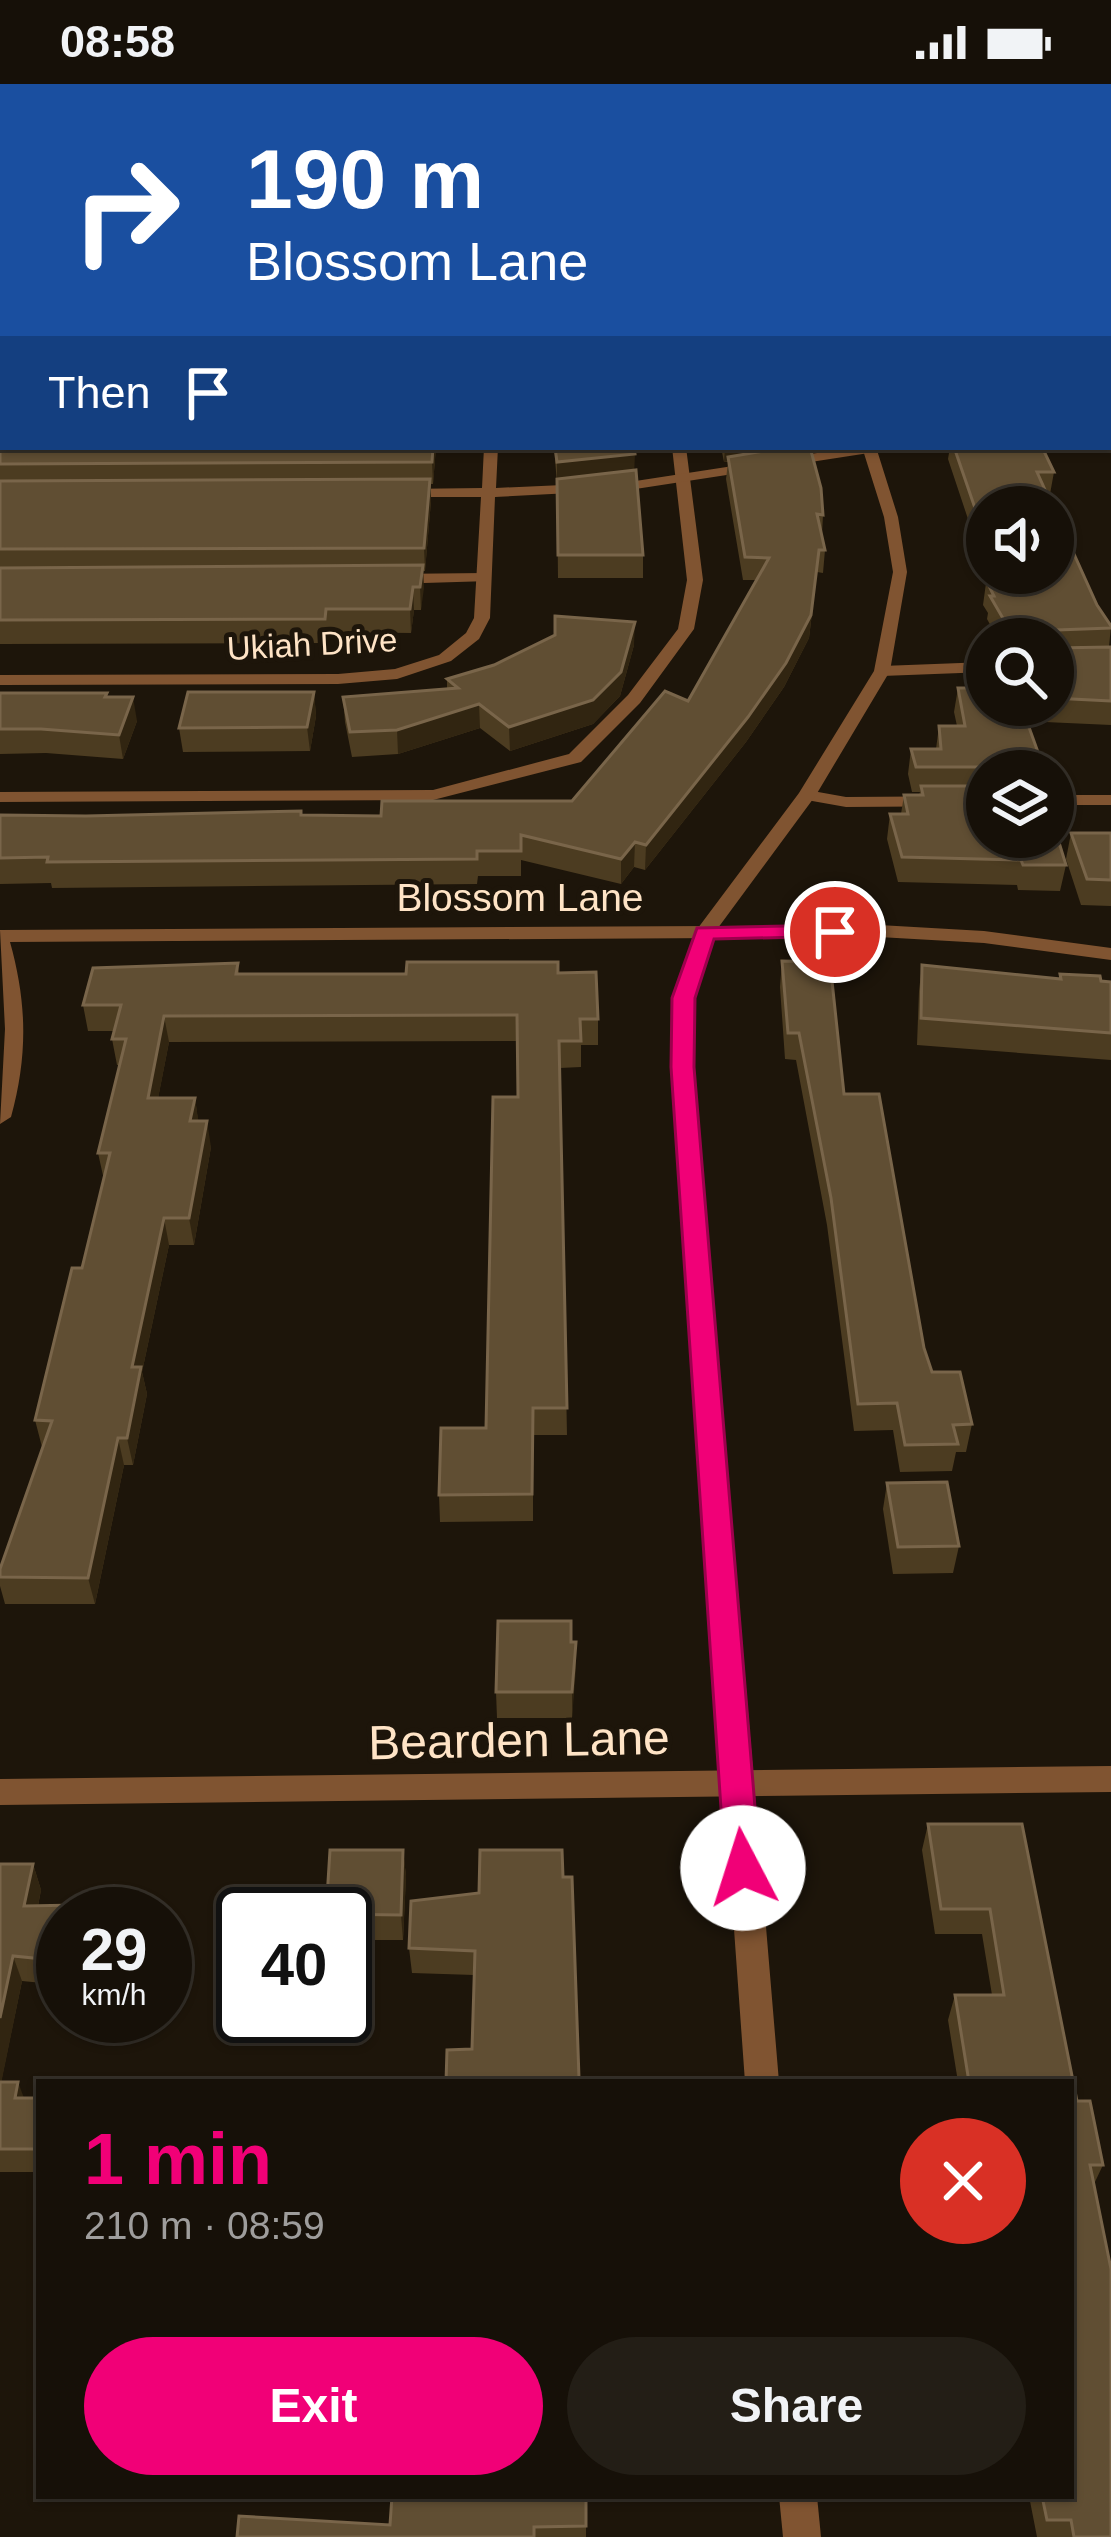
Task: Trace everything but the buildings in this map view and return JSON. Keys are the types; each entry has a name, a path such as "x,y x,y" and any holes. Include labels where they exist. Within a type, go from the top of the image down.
{"street":[{"name":"Ukiah Drive","path":"0,680 338,679 398,674 445,658 472,636 482,618 490,450"},
{"path":"0,797 433,795 575,758 634,699 686,629 695,580 680,450"},
{"path":"395,493 559,492 684,478 857,450"},
{"path":"762,2079 682,1067 684,998 705,932 806,795 883,671 900,572 891,517 870,450"},
{"path":"369,579 485,578"},
{"path":"883,671 966,668"},
{"path":"806,795 847,802 966,801"},
{"path":"1074,800 1111,800"},
{"name":"Blossom Lane","path":"0,939 705,932 963,936 1111,954"},
{"path":"0,939 13,986 17,1053 1,1110"},
{"name":"Bearden Lane","path":"0,1792 1111,1779"},
{"path":"798,2499 802,2537"}],"route":[{"path":"743,1868 682,1067 684,998 705,932 835,932"}]}
